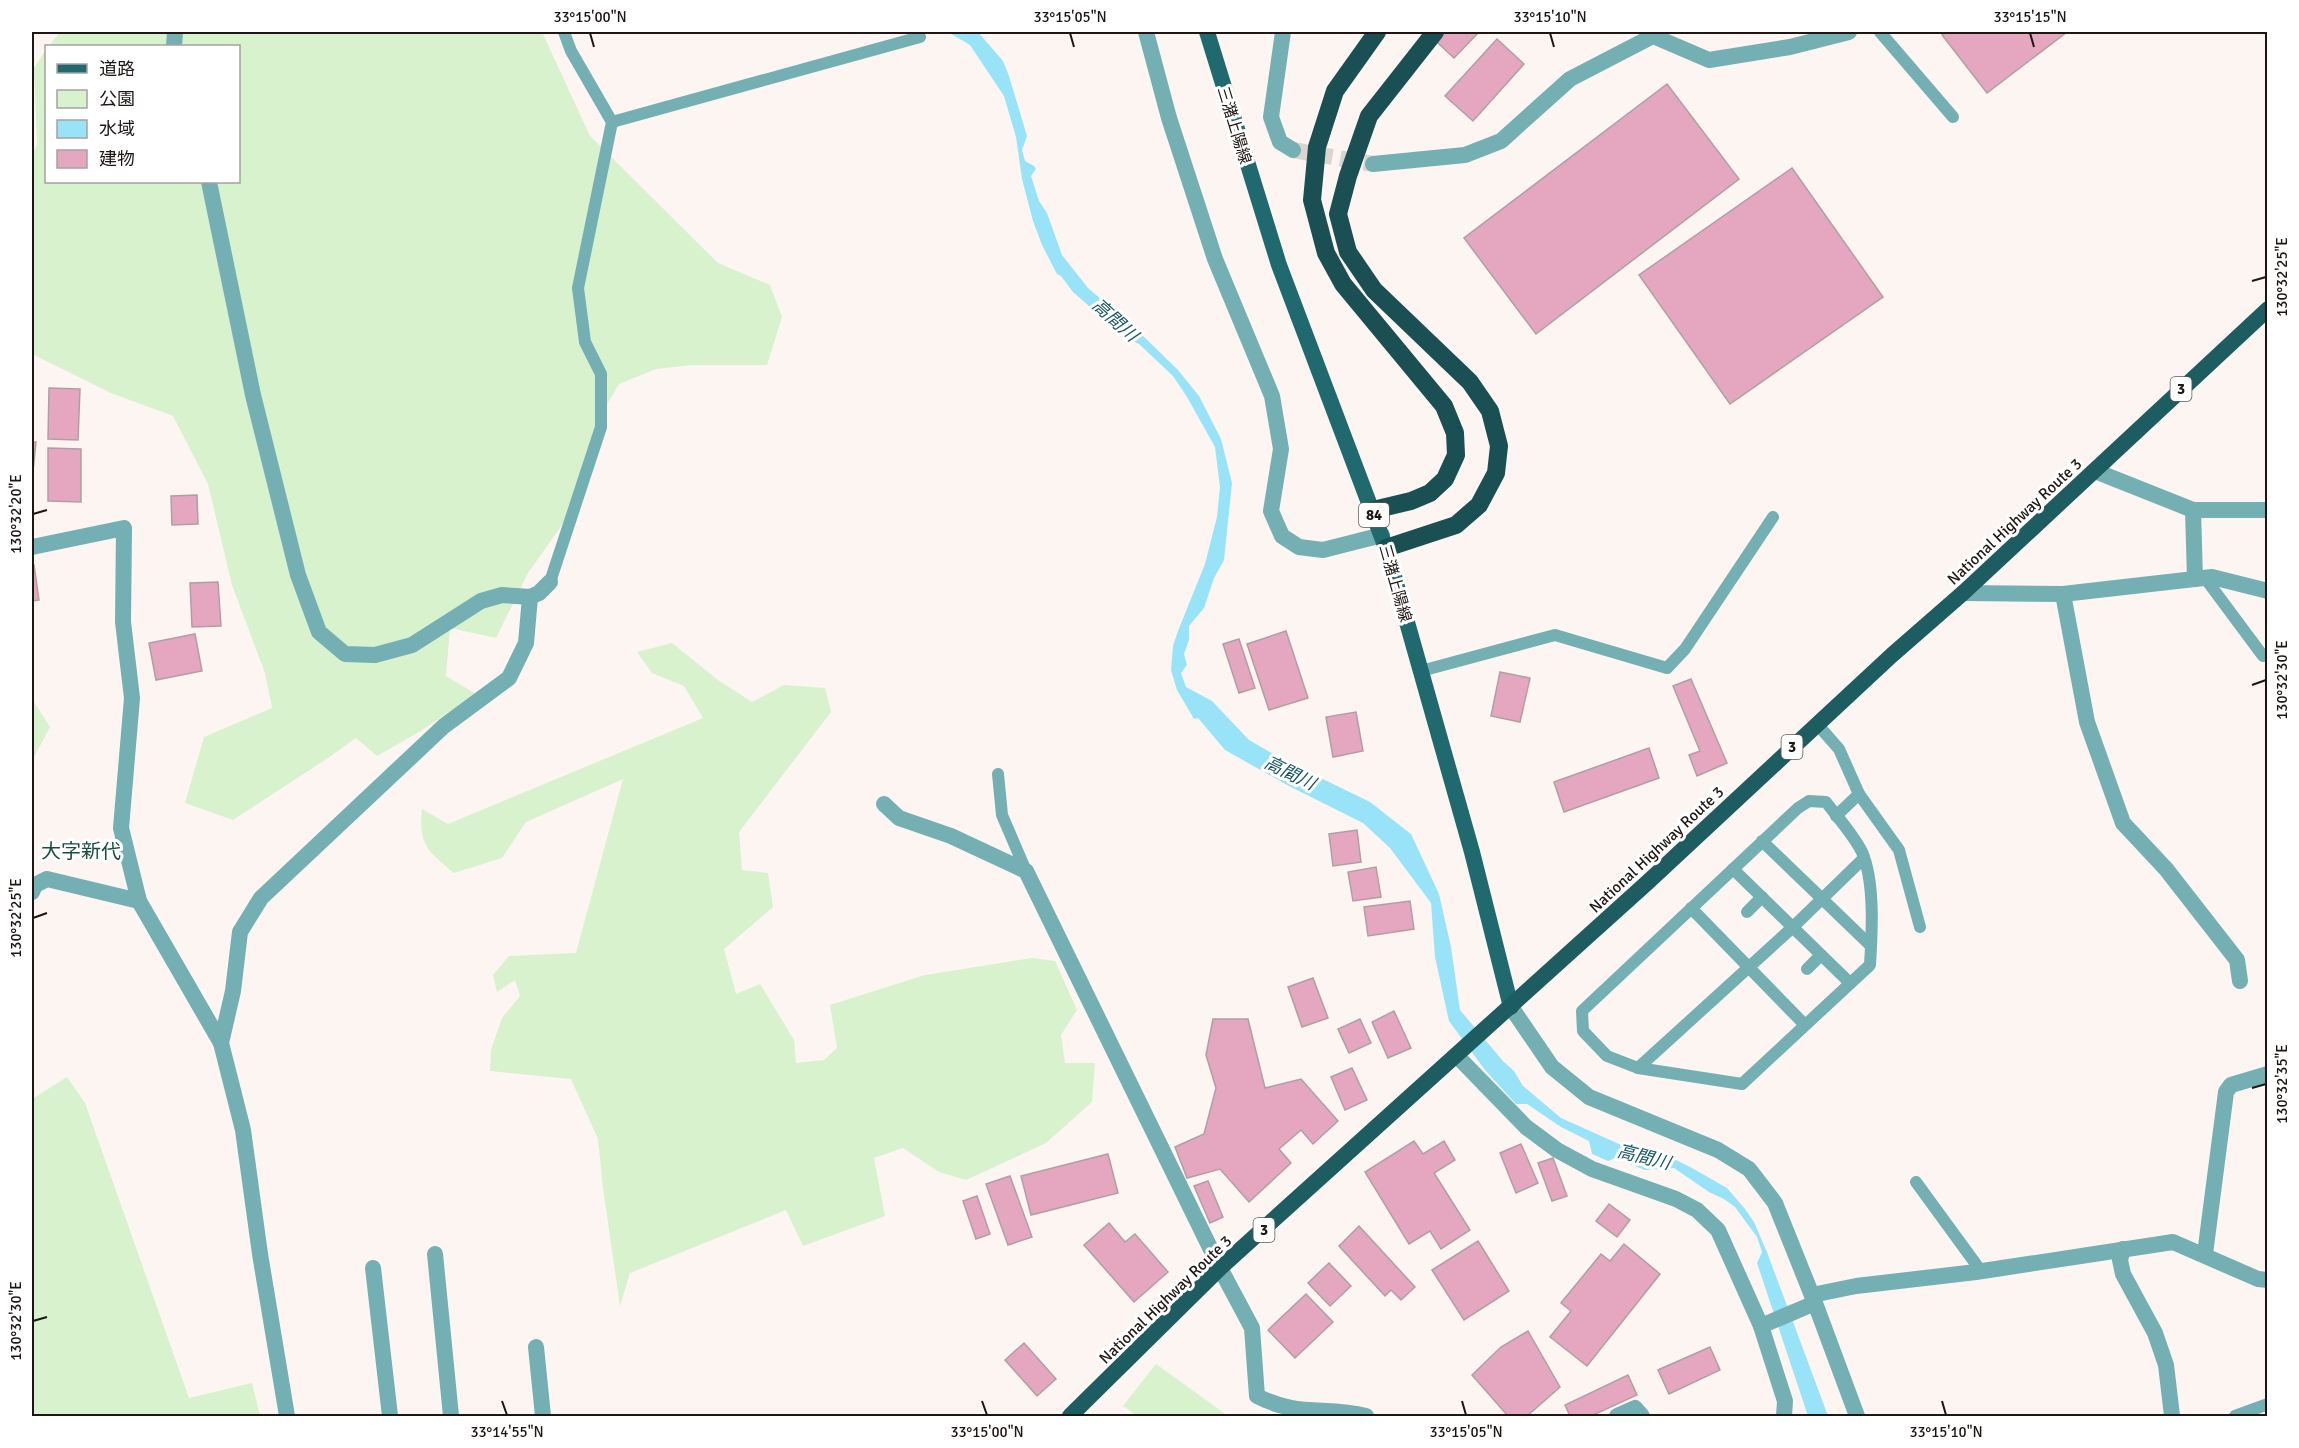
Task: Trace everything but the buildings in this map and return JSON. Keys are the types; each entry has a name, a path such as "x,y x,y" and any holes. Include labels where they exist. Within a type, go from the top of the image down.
{"highway":[{"path":"1373,510 1411,501 1430,493 1445,479 1456,455 1455,433 1443,406 1343,285 1326,253 1312,201 1317,147 1335,91 1377,32"},
{"path":"1384,542 1456,525 1479,505 1496,473 1499,446 1490,411 1470,382 1374,290 1348,252 1338,214 1348,176 1369,116 1435,32"},
{"name":"National Highway Route 3","path":"1070,1416 1221,1268 1511,1007 1817,724 1963,593 2268,309"}],"main road":[{"name":"三潴上陽線","path":"1207,32 1279,265 1384,542 1472,852 1511,1007"}],"street":[{"path":"1146,32 1169,118 1215,259 1272,396 1281,449 1271,511 1281,536 1299,547 1323,550 1384,542"},
{"path":"1283,32 1271,117 1280,142 1293,150"},
{"path":"1373,164 1465,155 1501,141 1569,79 1653,36 1709,60 1790,47 1849,32"},
{"path":"209,183 253,395 298,575 319,632 345,654 375,655 412,645 482,601 502,596 530,597 539,593 550,582"},
{"path":"2095,471 2193,510 2268,510"},
{"path":"2193,510 2200,578"},
{"path":"32,546 124,528 123,622 132,698 121,828 139,901 221,1043 243,1130 260,1254 287,1416"},
{"path":"1963,593 2063,594 2212,577 2268,591"},
{"path":"2063,594 2086,722 2123,823 2166,869 2237,960 2240,981"},
{"path":"221,1043 233,991 240,932 261,898 444,726 509,678 526,643 530,597"},
{"path":"884,804 899,818 951,836 1026,871 1252,1328 1257,1396 1275,1406 1297,1411 1345,1411 1366,1416"},
{"path":"32,892 35,885 47,879 139,901"},
{"path":"1511,1007 1552,1067 1589,1097 1718,1150 1749,1169 1775,1203 1810,1302 1857,1416"},
{"path":"1460,1053 1526,1127 1557,1150 1592,1169 1677,1199 1696,1210 1718,1230 1765,1324 1785,1401 1784,1416"},
{"path":"2205,1254 2226,1092 2231,1085 2268,1074"},
{"path":"1765,1324 1810,1302 1856,1286 1981,1271 2173,1242 2258,1279 2268,1280"},
{"path":"2123,1249 2120,1260 2123,1274 2156,1333 2166,1365 2172,1416"},
{"path":"435,1254 451,1416"},
{"path":"373,1268 390,1416"},
{"path":"536,1347 543,1416"},
{"path":"1617,1416 1635,1408 1642,1416"}],"lane":[{"path":"550,582 601,427 601,374 585,342 578,288 612,122 571,51 564,32"},
{"path":"1880,32 1953,117"},
{"path":"612,122 920,37"},
{"path":"1421,671 1554,635 1667,668 1685,649 1773,518"},
{"path":"2200,578 2263,656"},
{"path":"1817,724 1839,749 1859,794 1899,850 1920,927"},
{"path":"998,774 1002,815 1026,871"},
{"path":"1836,816 1859,794"},
{"path":"1809,801 1826,802 1836,816 1861,851 1867,866 1872,926 1870,965 1742,1084 1638,1068 1607,1056 1583,1031 1582,1011 1798,808 1809,801"},
{"path":"1762,841 1871,946"},
{"path":"1638,1068 1747,966 1793,927 1864,858"},
{"path":"1733,869 1850,983"},
{"path":"1747,912 1762,897"},
{"path":"1691,908 1805,1025"},
{"path":"1807,969 1821,955"},
{"path":"1916,1182 1981,1271"},
{"path":"2235,1416 2268,1404"}],"green space":[{"path":"60,32 542,32 590,136 718,263 770,285 782,317 767,365 692,365 656,369 619,384 596,423 567,518 528,573 496,638 450,628 446,676 476,694 419,732 377,756 356,738 233,820 185,803 204,737 272,708 265,673 232,585 208,484 173,416 111,393 32,354 32,155 37,144 34,68 45,52 45,183 240,183 240,45 50,45"},
{"path":"672,643 718,680 752,702 784,685 825,688 831,712 739,832 742,870 768,873 773,907 724,949 736,994 760,984 794,1040 796,1063 824,1060 837,1048 830,1005 925,975 1032,958 1055,961 1077,1010 1061,1035 1065,1063 1095,1063 1092,1102 1046,1143 966,1180 939,1172 903,1148 874,1158 885,1216 803,1246 786,1210 630,1273 620,1306 598,1139 571,1079 490,1071 491,1050 502,1018 520,996 515,980 497,992 493,975 509,956 576,953 623,779 526,822 502,858 454,873 431,853 424,839 421,821 422,809 448,824 703,718 684,686 652,673 637,652"},
{"path":"32,699 50,727 32,761"},
{"path":"67,1077 85,1103 189,1398 252,1383 260,1416 32,1416 32,1099"},
{"path":"1156,1364 1224,1413 1224,1416 1137,1416 1123,1406"}],"water":[{"name":"高間川","path":"948,32 978,32 1003,61 1027,136 1022,150 1025,161 1036,169 1031,176 1062,255 1088,288 1178,370 1199,396 1221,439 1232,483 1224,560 1214,578 1204,608 1189,626 1189,640 1184,654 1187,665 1181,673 1186,687 1212,701 1249,740 1284,760 1370,802 1411,834 1439,894 1451,947 1460,1010 1514,1071 1523,1086 1561,1118 1619,1144 1676,1160 1727,1188 1754,1222 1828,1416 1808,1416 1757,1263 1762,1252 1757,1237 1735,1207 1674,1168 1645,1170 1615,1158 1608,1161 1592,1154 1589,1141 1561,1127 1527,1104 1516,1104 1485,1070 1449,1021 1435,957 1431,903 1390,848 1363,823 1289,786 1225,750 1198,718 1194,719 1177,690 1171,670 1173,646 1205,564 1217,517 1220,487 1215,447 1173,376 1139,344 1129,339 1115,323 1073,292 1057,274 1033,221 1022,179 1016,137 1004,96 970,45"}],"tunnel":[{"path":"1293,150 1373,164"}],"district":[{"name":"大字新代","path":"81,851"}]}
